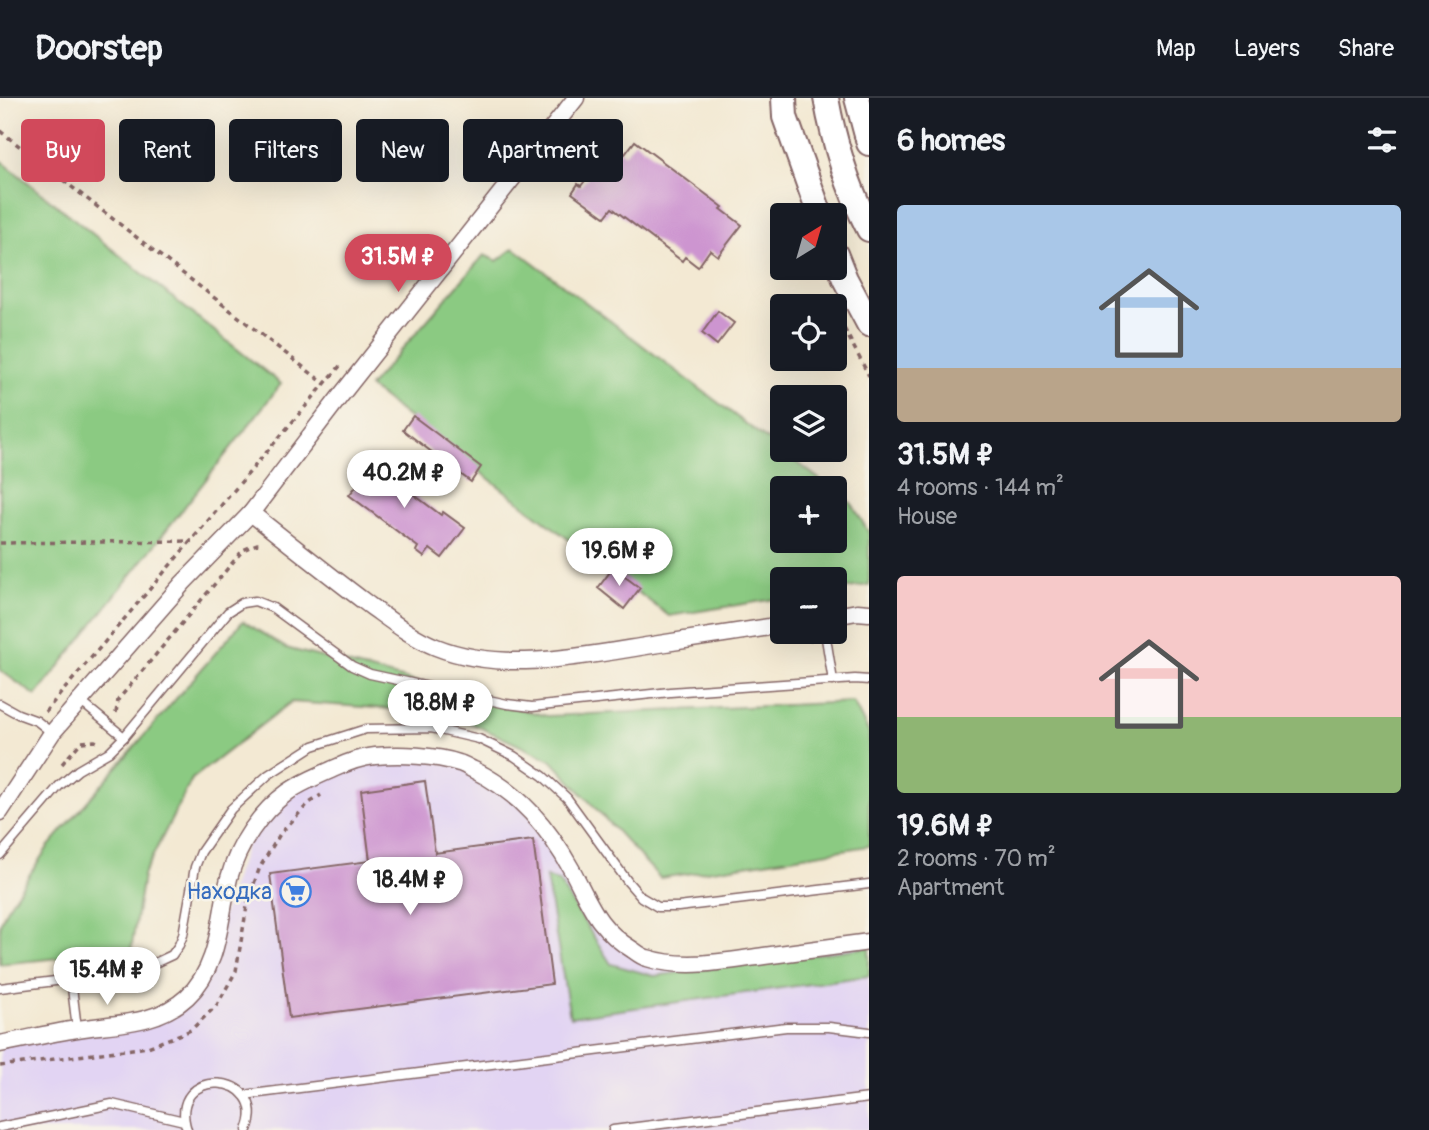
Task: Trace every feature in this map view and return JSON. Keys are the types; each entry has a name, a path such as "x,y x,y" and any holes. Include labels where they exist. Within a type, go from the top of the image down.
{"main road":[{"path":"826,98 840,156 858,208 869,229"},
{"path":"857,98 869,143"},
{"path":"783,103 816,203"},
{"path":"846,280 869,324"}],"street":[{"path":"0,812 52,733 183,583 251,513 338,398 576,98"},
{"path":"251,513 407,633 437,648 467,655 500,661 540,661 770,627"},
{"path":"847,614 869,613"},
{"path":"0,1044 77,1029 148,1020 168,1011 187,997 200,981 211,959 220,931 229,878 237,855 265,813 288,793 312,778 341,765 372,756 427,757 459,763 493,779 511,792 547,831 565,858 593,913 616,940 646,958 681,964 869,942"}],"lane":[{"path":"0,855 59,786 78,770 110,752 228,612 242,603 256,601 273,608 352,666 370,674 524,706 670,692 869,680"},
{"path":"827,644 833,681"},
{"path":"80,701 124,737"},
{"path":"0,704 37,721 52,733"},
{"path":"0,988 71,979 157,962 172,955 183,935 195,867 201,852 231,809 268,775 313,746 366,729 431,728 479,739 514,756 543,776 567,798 628,882 641,897 658,907 869,884"},
{"path":"71,979 77,1029"},
{"path":"244,1095 786,1027 829,1027 869,1032"},
{"path":"187,1130 184,1110 188,1099 204,1085 215,1082 236,1088 244,1095 251,1116 247,1130"},
{"path":"613,1130 869,1098"},
{"path":"0,1127 112,1104 184,1121"}],"path":[{"path":"0,131 325,384"},
{"path":"847,334 869,376"},
{"path":"0,543 192,541 342,363"}],"shaded area":[{"path":"404,755 473,770 531,811 616,940 681,964 869,938 869,1130 0,1130 0,1045 148,1020 200,981 251,832 312,778"}],"green space":[{"path":"0,160 21,177 21,182 28,182 281,384 36,696 0,670"},
{"path":"514,248 770,442 770,462 797,462 815,476 770,476 770,553 847,553 847,500 852,504 869,533 869,585 847,588 847,567 770,567 770,600 669,616 369,387 484,255 497,261"},
{"path":"243,621 286,648 547,716 853,702 869,733 869,846 660,878 551,760 449,713 291,702 192,779 143,875 131,951 0,964 0,925 6,910 48,847"},
{"path":"546,877 559,882 611,964 654,976 869,947 869,976 570,1017"}],"building":[{"path":"635,141 723,207 721,209 742,225 718,256 710,250 698,267 685,257 682,261 612,208 605,217 572,193 578,184 581,186 584,182 623,182 623,152 625,154"},
{"path":"718,311 734,323 717,345 702,333"},
{"path":"413,416 481,467 471,482 403,430"},
{"path":"379,456 387,462 381,470 441,515 443,512 465,528 442,558 430,549 424,557 416,551 418,547 349,495 359,483 352,478 368,457 374,462"},
{"path":"613,568 640,588 624,609 598,588"},
{"path":"425,781 435,853 533,840 552,984 289,1018 270,874 370,861 361,790"}],"place":[{"name":"Находка","path":"295,891"}]}
